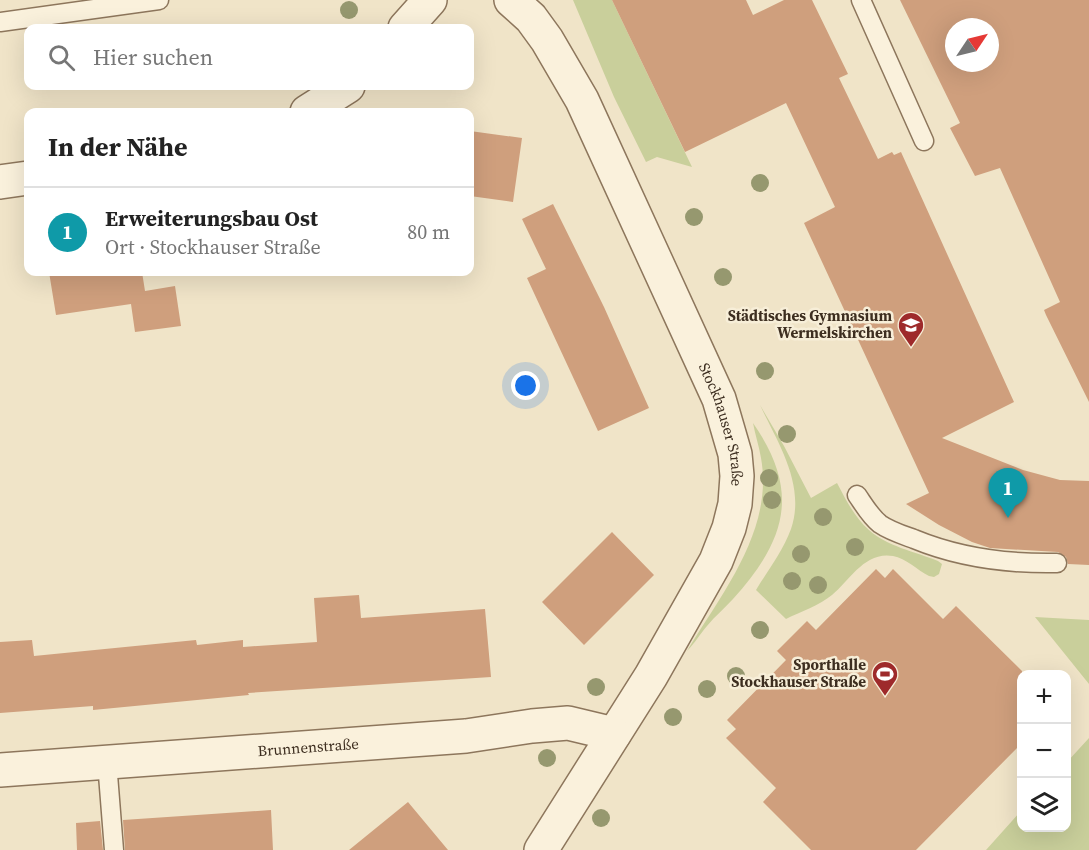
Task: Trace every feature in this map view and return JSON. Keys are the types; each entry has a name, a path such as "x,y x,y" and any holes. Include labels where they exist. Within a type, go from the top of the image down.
{"street":[{"path":"409,24 430,0"},
{"name":"Stockhauser Straße","path":"511,0 531,18 547,40 582,100 719,399 735,454 735,504 729,528 716,561 651,676 541,850"},
{"path":"313,108 342,90"},
{"path":"0,182 24,178"},
{"name":"Brunnenstraße","path":"0,770 466,736 568,723 614,734"}],"lane":[{"path":"0,22 159,0"},
{"path":"861,0 924,141"},
{"path":"858,495 868,511 880,523 940,550 1022,564 1057,563"},
{"path":"107,762 114,850"}],"green space":[{"path":"573,0 612,0 692,167 657,157 646,162 614,97"},
{"path":"760,405 811,498 837,483 855,514 869,530 884,540 938,561 942,564 939,574 934,577 929,576 898,557 874,558 859,568 827,599 786,619 756,590 784,545 795,513 793,480 782,449"},
{"path":"753,423 778,471 782,493 781,515 775,536 751,577 687,651 729,583 753,535 760,510 763,485 761,458"},
{"path":"1035,617 1089,620 1089,684"},
{"path":"1089,738 1089,850 986,850 1017,815 1017,832 1071,832 1071,758"}],"building":[{"path":"612,0 746,0 753,15 784,0 812,0 848,74 839,78 878,159 892,152 894,155 901,152 1014,402 942,438 1023,470 1060,480 1089,481 1089,565 1068,564 1066,557 1058,552 990,548 972,542 906,504 929,493 804,223 835,207 786,103 685,152"},
{"path":"900,0 1089,0 1089,402 1044,310 1060,302 1000,168 975,176 950,128 960,123"},
{"path":"474,132 522,138 513,202 474,197"},
{"path":"553,204 604,307 649,408 598,431 527,278 546,269 522,219"},
{"path":"50,276 143,276 145,291 175,286 181,326 135,332 131,304 56,315"},
{"path":"612,532 654,575 584,645 542,602"},
{"name":"Sporthalle Stockhauser Straße","path":"876,569 885,578 893,569 943,619 956,606 1021,670 1017,670 1017,748 916,850 811,850 763,802 776,788 726,738 736,729 727,720 786,660 777,651 807,621 816,630"},
{"path":"359,595 361,618 485,609 491,677 248,693 249,695 93,710 93,706 0,713 0,642 32,640 34,656 196,640 197,645 243,640 243,647 317,642 314,598"},
{"path":"408,802 448,850 349,850"},
{"path":"271,810 273,850 125,850 123,820"},
{"path":"100,821 103,850 77,850 76,823"}],"place":[{"name":"Städtisches Gymnasium Wermelskirchen","path":"911,348"},
{"name":"Erweiterungsbau Ost","path":"1008,518"},
{"name":"Sporthalle Stockhauser Straße","path":"885,697"}]}
